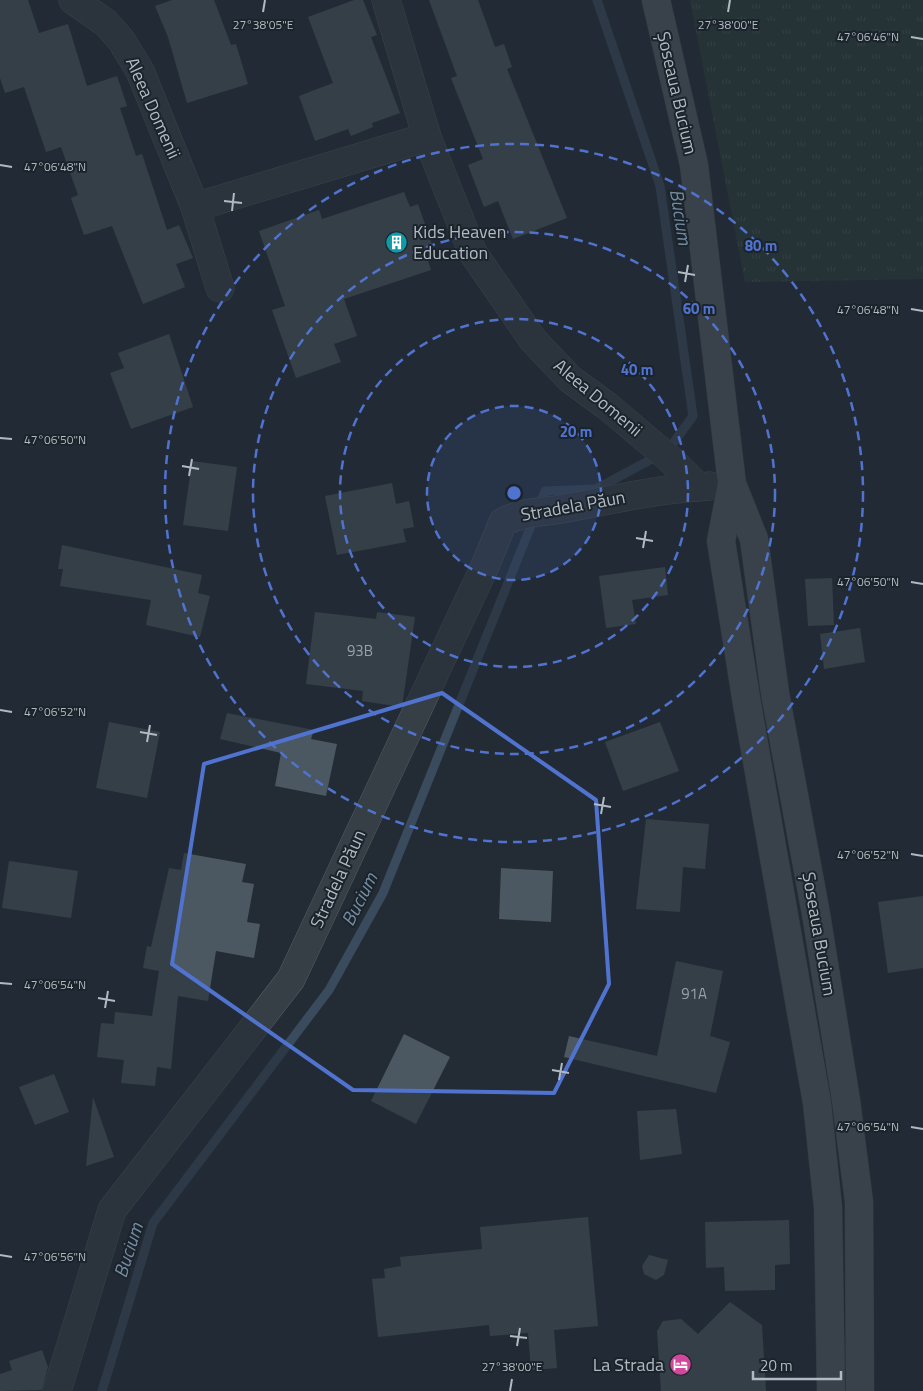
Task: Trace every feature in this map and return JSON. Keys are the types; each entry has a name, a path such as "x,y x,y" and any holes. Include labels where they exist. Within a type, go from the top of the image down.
{"main road":[{"name":"Șoseaua Bucium","path":"656,0 694,165 732,484 754,539 775,693 816,914 846,1100 859,1202 860,1391"},
{"name":"Șoseaua Bucium","path":"732,484 722,541 746,704 817,1103 828,1207 832,1391"}],"street":[{"name":"Aleea Domenii","path":"73,0 106,23 121,40 140,71 195,208 220,288"},
{"name":"Aleea Domenii","path":"386,0 427,137 473,253 533,340 570,379 607,406 670,459 698,487"},
{"path":"195,208 427,137"},
{"path":"698,487 732,484"},
{"name":"Stradela Păun","path":"57,1391 112,1210 291,979 481,575 503,522 520,514 559,509 663,490 698,487"}],"highlighted area":[{"path":"442,693 596,800 609,984 554,1093 353,1090 172,964 204,764"}],"green space":[{"path":"690,0 923,0 923,279 745,282"}],"building":[{"path":"0,0 28,0 39,33 68,24 87,86 117,76 127,106 120,108 136,156 142,154 167,230 179,225 193,258 176,264 185,287 143,304 112,226 84,235 71,198 78,195 61,147 46,152 24,87 5,93 0,78"},
{"path":"172,0 214,0 231,45 236,44 248,84 187,103 168,37 155,6"},
{"path":"354,0 363,0 377,35 371,37 400,113 372,123 373,127 351,136 348,129 315,141 299,96 333,83 308,17"},
{"path":"429,0 478,0 495,47 504,44 512,67 507,69 567,218 513,239 498,201 484,207 468,165 483,159 451,78 457,76"},
{"path":"404,192 410,207 418,204 434,250 425,252 431,270 344,299 357,336 334,344 341,362 296,378 272,310 285,306 259,231 319,210 322,219"},
{"path":"169,334 193,407 131,429 110,373 124,368 118,353"},
{"path":"192,461 237,467 228,531 183,525"},
{"path":"392,483 396,504 409,501 414,527 403,529 406,542 337,555 325,496"},
{"path":"62,545 202,575 198,593 210,596 200,637 146,625 151,600 60,586 63,569 58,569"},
{"path":"665,567 668,595 632,600 636,624 606,628 599,576"},
{"path":"832,578 834,625 808,626 805,579"},
{"path":"315,612 376,619 377,612 415,617 402,707 362,701 363,691 306,684"},
{"path":"860,628 865,662 824,669 820,634"},
{"path":"227,713 314,730 311,739 337,744 326,796 275,786 281,753 220,739"},
{"path":"109,722 160,732 147,798 96,788"},
{"path":"660,722 679,771 623,791 605,742"},
{"path":"646,819 709,824 705,869 683,867 680,912 636,909"},
{"path":"184,853 246,864 242,882 254,884 247,922 260,924 254,958 216,951 208,1001 178,996 171,1069 157,1067 155,1086 121,1083 124,1060 97,1057 101,1023 114,1024 115,1012 152,1016 159,971 143,968 147,946 151,947 169,868 181,870"},
{"path":"9,861 78,871 71,918 2,908"},
{"path":"501,868 553,871 551,922 499,919"},
{"path":"923,896 923,968 888,973 878,902"},
{"path":"676,961 723,971 710,1036 730,1042 716,1093 564,1057 569,1036 657,1056"},
{"path":"404,1034 450,1057 416,1124 371,1101"},
{"path":"54,1074 69,1112 35,1125 19,1087"},
{"path":"93,1097 114,1157 86,1166"},
{"path":"676,1109 682,1154 640,1160 637,1111"},
{"path":"588,1217 598,1326 554,1330 557,1368 531,1370 528,1333 490,1336 489,1325 378,1337 372,1279 385,1278 384,1269 401,1266 400,1257 482,1249 480,1227"},
{"path":"789,1220 790,1264 775,1265 775,1290 725,1291 724,1267 706,1268 705,1222"},
{"path":"649,1255 668,1260 664,1275 656,1280 644,1274 642,1266"},
{"path":"730,1302 762,1325 766,1391 661,1391 657,1331 663,1321 681,1319 698,1334"},
{"path":"42,1350 48,1367 42,1390 0,1391 0,1374 12,1370 9,1361"}],"waterway":[{"name":"Bucium","path":"597,0 660,186 693,416 674,442"},
{"name":"Bucium","path":"102,1391 153,1223 329,990 383,893 545,491 596,489 650,460"}],"place":[{"name":"Kids Heaven Education","path":"397,242"},
{"name":"La Strada","path":"680,1365"}]}
